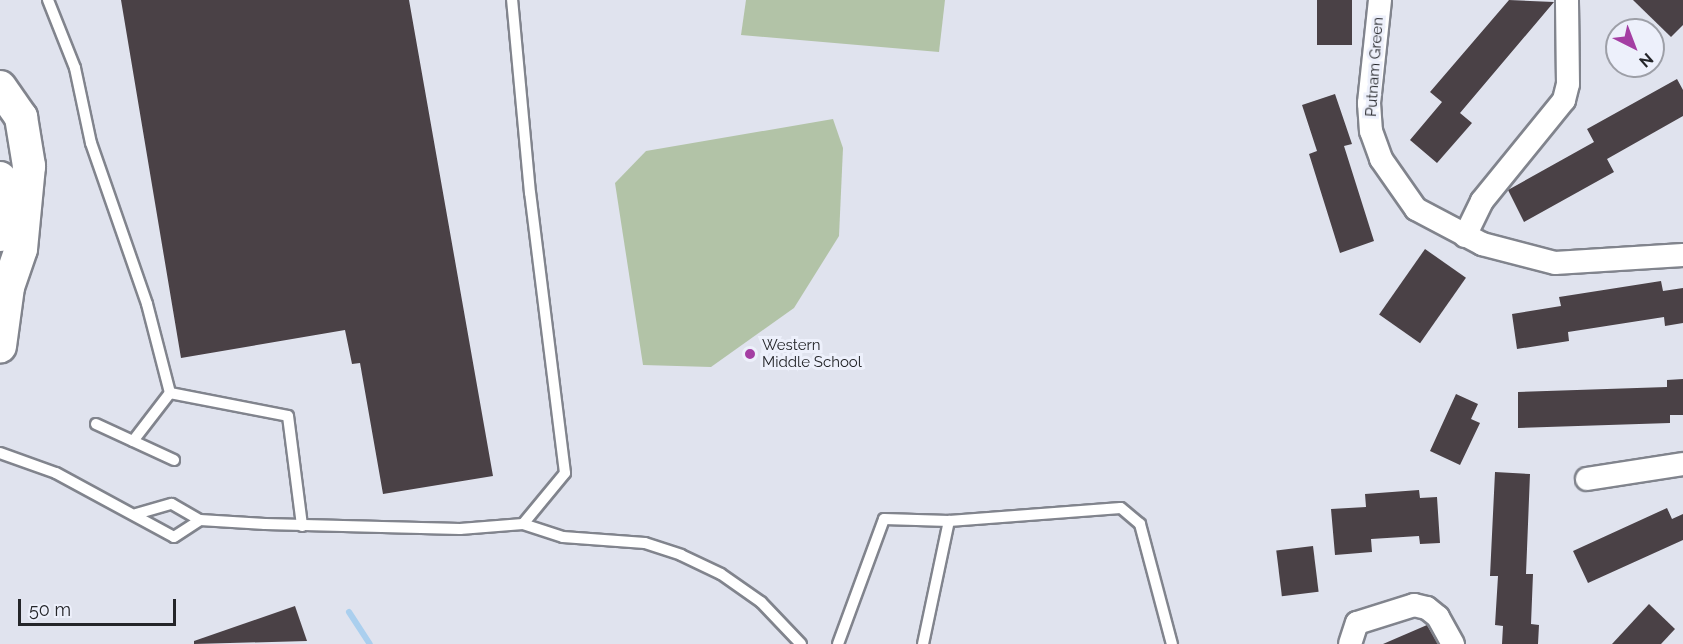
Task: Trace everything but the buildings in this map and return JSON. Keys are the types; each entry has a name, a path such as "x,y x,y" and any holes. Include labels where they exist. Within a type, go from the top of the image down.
{"main road":[{"path":"0,87 21,117 29,166 21,249 8,287 0,346"},
{"path":"0,178 0,235"},
{"path":"0,241 8,287"}],"street":[{"name":"Putnam Green","path":"1380,0 1369,103 1375,145 1410,204 1425,216 1501,251 1555,263 1683,255"},
{"path":"1465,236 1482,201 1564,99 1568,84 1567,0"},
{"path":"1587,479 1683,464"},
{"path":"1350,644 1359,622 1414,605 1427,608 1438,617 1453,644"}],"lane":[{"path":"48,0 75,68 91,143 147,304 170,393"},
{"path":"512,0 530,193 565,473 523,524"},
{"path":"133,441 170,393"},
{"path":"170,393 288,416 302,526"},
{"path":"96,424 174,460"},
{"path":"0,453 56,473 136,514 174,537 200,520"},
{"path":"136,514 172,504 200,520 302,526 460,529 523,524 563,537 645,543 681,555 722,573 761,602 801,644"},
{"path":"838,644 884,519 948,521 1121,508 1140,524 1172,644"},
{"path":"923,644 948,521"}],"green space":[{"path":"746,0 945,0 939,52 741,35"},
{"path":"833,119 843,148 839,236 794,308 711,367 643,365 615,183 646,151"}],"waterway":[{"path":"349,612 370,644"}],"place":[{"name":"Western Middle School","path":"750,354"}]}
